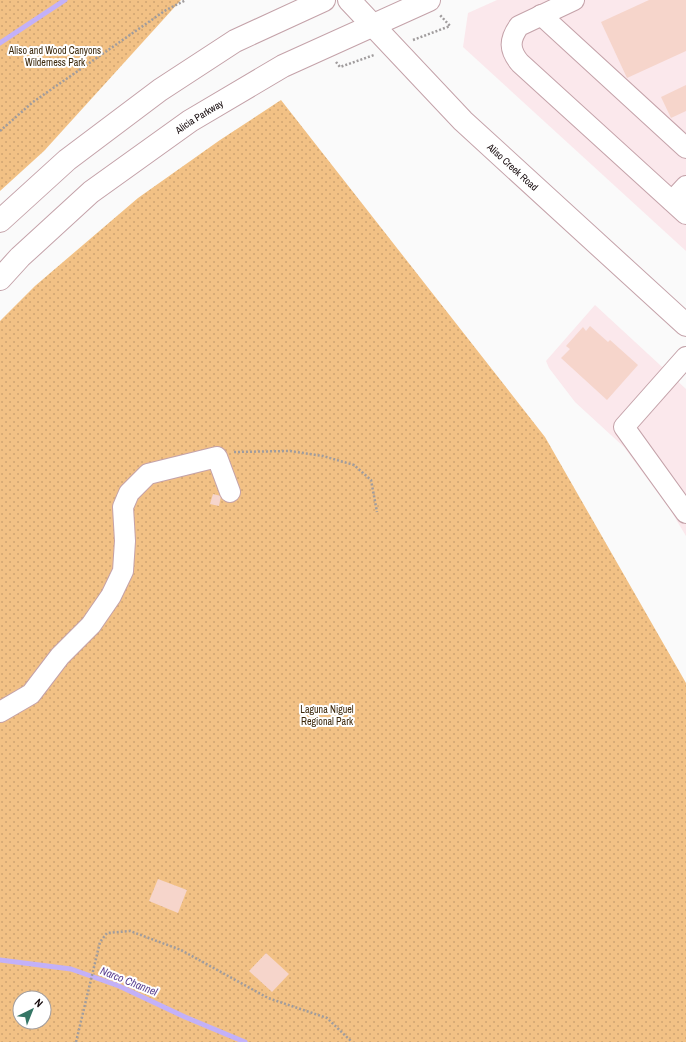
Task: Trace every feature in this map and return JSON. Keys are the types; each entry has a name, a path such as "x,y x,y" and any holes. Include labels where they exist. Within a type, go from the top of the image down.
{"main road":[{"path":"0,221 67,160 160,90 235,42 324,0"},
{"name":"Aliso Creek Road","path":"349,0 463,121 686,326"},
{"name":"Alicia Parkway","path":"0,279 20,257 91,192 190,120 283,66 429,0"}],"lane":[{"path":"574,0 519,26 514,33 510,44 513,54 525,68 679,208 686,186"},
{"path":"541,15 686,148"},
{"path":"686,357 624,427 686,513"},
{"path":"0,712 31,694 60,656 91,625 111,596 123,571 126,541 124,507 129,493 140,481 148,474 217,457 230,492"}],"path":[{"path":"0,131 33,102 166,10 186,0"},
{"path":"238,451 290,451 323,456 354,465 371,480 377,512"},
{"path":"76,1042 100,942 107,933 130,931 181,950 268,998 327,1018 352,1042"}],"shaded area":[{"path":"497,0 686,0 686,251 463,47 468,13"},
{"path":"595,305 686,389 686,536 671,511 624,447 575,402 549,368 546,361"}],"green space":[{"name":"Aliso and Wood Canyons Wilderness Park","path":"0,0 181,0 44,151 0,191"},
{"name":"Laguna Niguel Regional Park","path":"281,100 545,437 686,683 686,1042 0,1042 0,321 35,286 138,198 220,140"}],"building":[{"path":"649,0 686,0 686,51 627,78 601,22"},
{"path":"686,85 686,111 671,118 661,97"},
{"path":"590,326 608,342 610,340 638,365 607,400 561,358 570,349 566,346 583,327 586,331"},
{"path":"213,494 221,496 219,506 210,504"},
{"path":"158,879 187,890 178,913 149,901"},
{"path":"266,953 289,974 272,992 249,971"}],"waterway":[{"path":"0,43 65,0"},
{"name":"Narco Channel","path":"0,960 71,969 119,986 185,1017 245,1042"}]}
